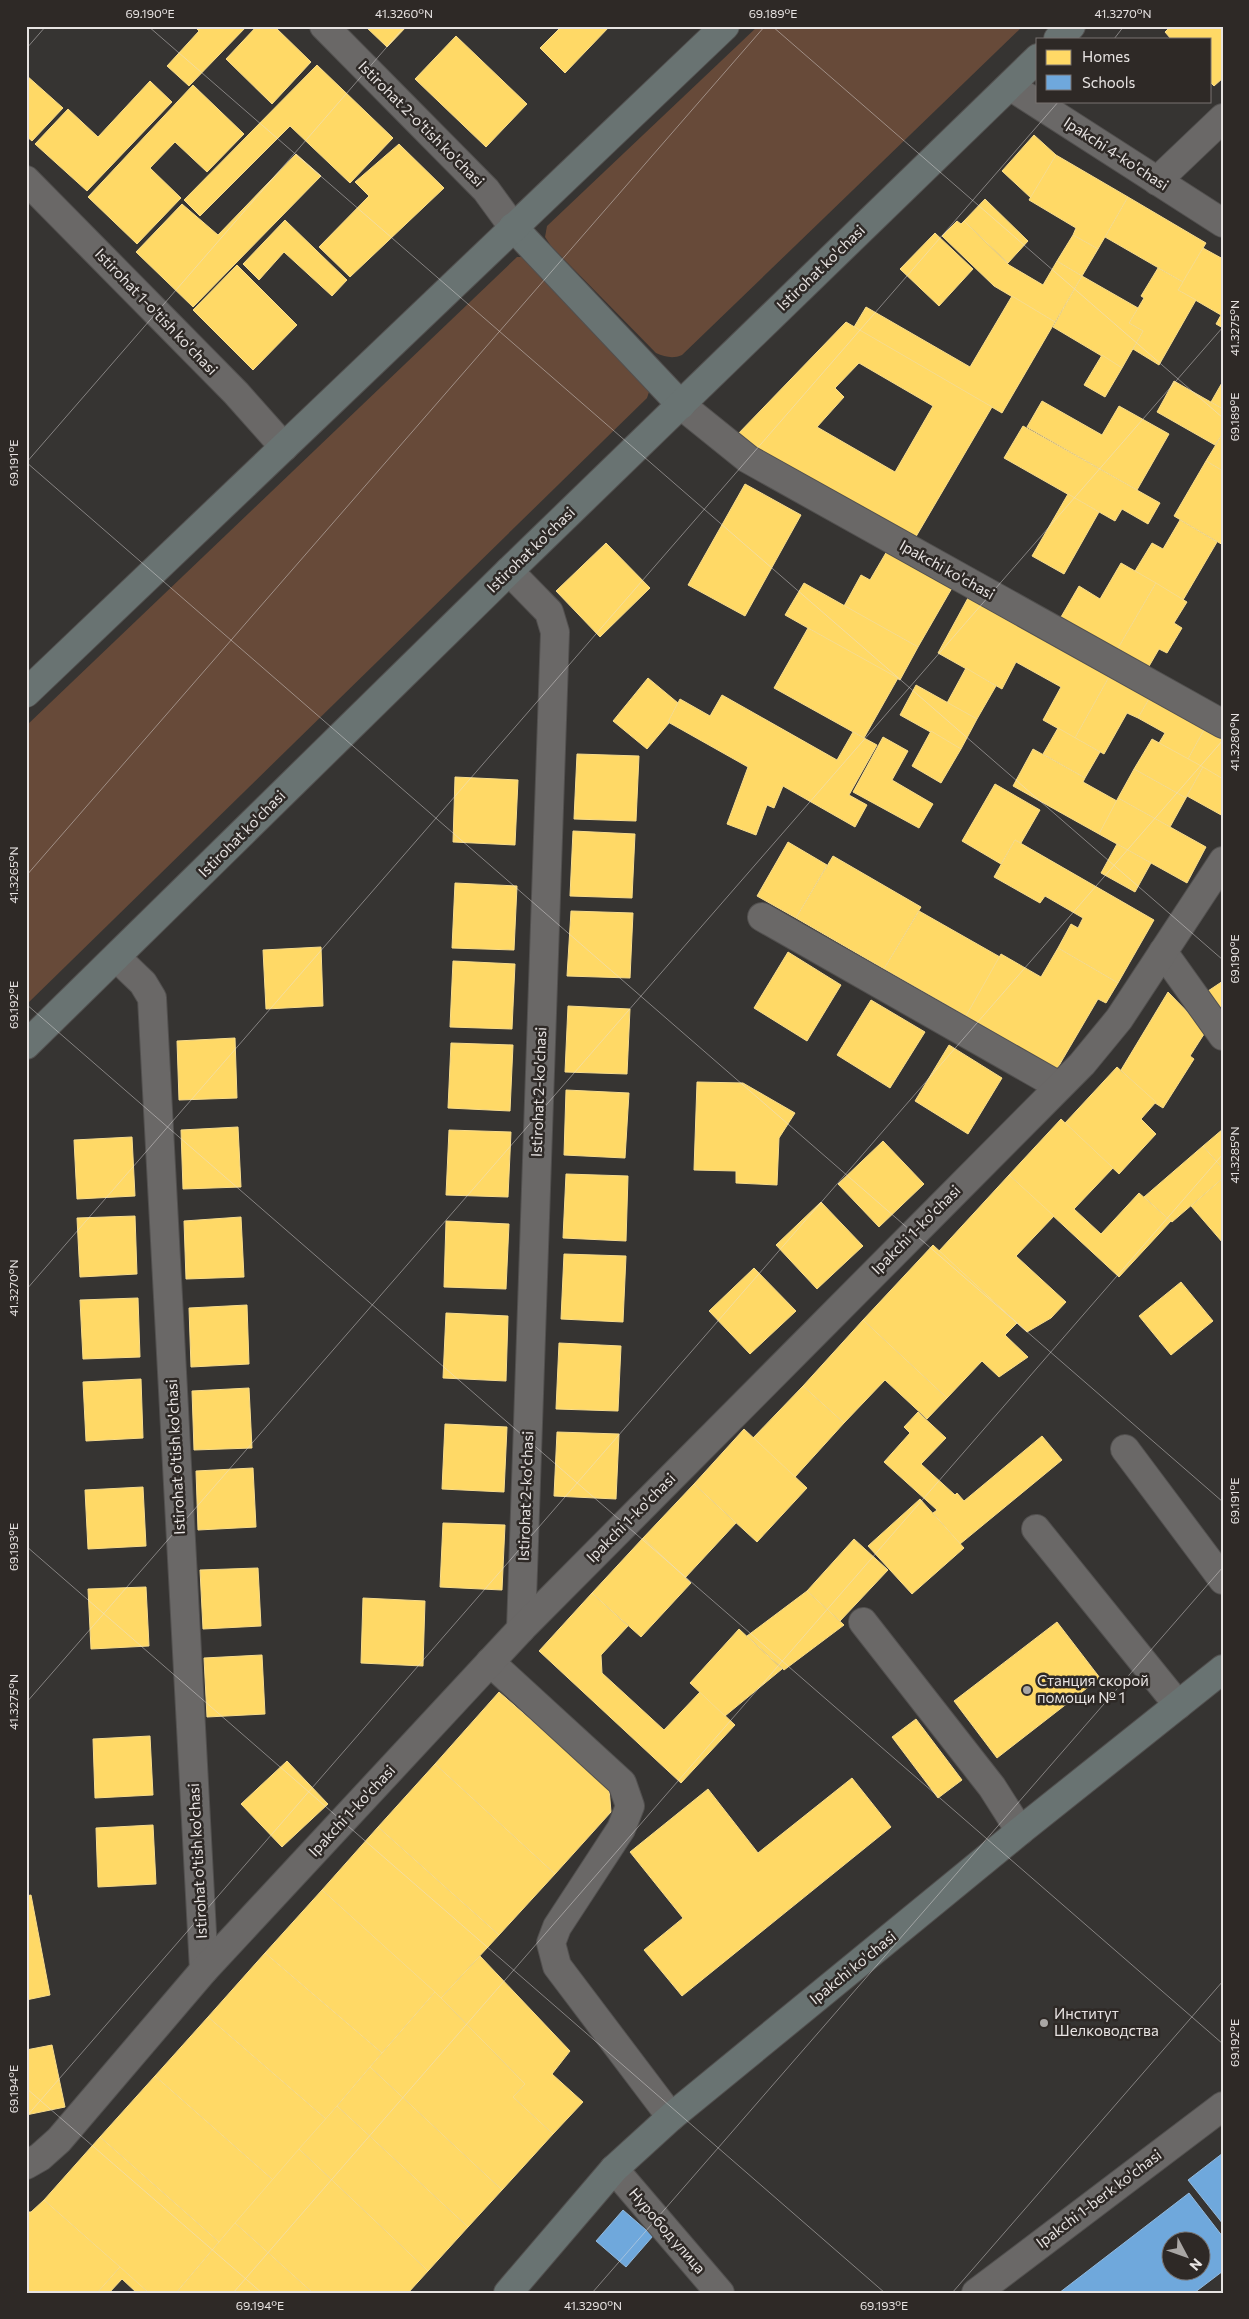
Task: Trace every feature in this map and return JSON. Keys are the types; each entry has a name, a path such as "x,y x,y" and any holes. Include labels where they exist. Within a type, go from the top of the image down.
{"main road":[{"path":"26,693 725,26"},
{"path":"1059,38 1071,26"},
{"name":"Istirohat ko'chasi","path":"26,1045 117,958 509,571 1036,60"},
{"path":"513,227 680,405"},
{"name":"Ipakchi ko'chasi","path":"508,2293 614,2169 670,2117 1020,1831 1223,1670"}],"street":[{"name":"Istirohat 2-o'tish ko'chasi","path":"324,26 486,190 513,227"},
{"name":"Ipakchi 4-ko'chasi","path":"1010,86 1223,223"},
{"path":"1157,181 1223,118"},
{"name":"Istirohat 1-o'tish ko'chasi","path":"26,180 236,393 284,447"},
{"name":"Ipakchi ko'chasi","path":"680,405 748,459 1223,724"},
{"name":"Istirohat 2-ko'chasi","path":"509,571 549,612 555,632 521,1629"},
{"name":"Ipakchi 1-ko'chasi","path":"26,2165 40,2157 59,2140 204,1970 521,1629 1082,1064 1119,1019 1223,861"},
{"path":"762,917 1059,1086"},
{"path":"1163,952 1223,1036"},
{"name":"Istirohat o'tish ko'chasi","path":"117,958 143,983 152,998 204,1970"},
{"path":"1125,1449 1223,1580"},
{"path":"1036,1528 1178,1705"},
{"path":"863,1622 992,1787 1020,1831"},
{"path":"490,1662 622,1784 630,1806 621,1829 557,1927 551,1943 557,1966 670,2117"},
{"name":"Ipakchi 1-berk ko'chasi","path":"976,2293 1223,2106"},
{"name":"Нуробод улица","path":"614,2169 720,2293"}],"shaded area":[{"path":"758,26 1023,26 682,355 663,356 656,353 551,246 545,237 547,226"},
{"path":"517,257 524,257 646,381 649,392 647,398 26,1005 26,726"}],"building: Homes":[{"path":"194,26 247,26 189,86 167,66 199,31"},
{"path":"257,26 274,26 311,62 272,104 226,59"},
{"path":"365,26 407,26 387,47"},
{"path":"562,26 610,26 565,73 540,48"},
{"path":"1171,26 1223,26 1223,78 1214,86 1212,84 1212,38 1170,38 1165,32"},
{"path":"456,36 527,104 486,147 415,79"},
{"path":"317,65 393,138 350,183 290,126 200,216 184,200"},
{"path":"26,75 63,108 32,141 26,136"},
{"path":"150,81 172,102 87,191 35,144 68,109 98,137"},
{"path":"193,85 244,134 207,172 175,142 150,168 181,198 137,244 88,197"},
{"path":"1034,135 1056,155 1031,198 1002,171"},
{"path":"399,144 444,188 350,277 319,247 369,196 355,182"},
{"path":"296,154 321,176 193,307 136,252 182,204 218,235"},
{"path":"1056,155 1128,197 1098,249 1073,235 1076,228 1029,200"},
{"path":"1128,197 1206,243 1183,282 1105,237"},
{"path":"985,199 1028,241 1008,263 964,221"},
{"path":"285,220 347,280 332,296 284,252 259,280 243,264"},
{"path":"957,221 961,224 964,221 1009,265 1043,285 1057,261 1082,276 1055,322 994,286 942,236"},
{"path":"935,233 973,269 939,306 900,269"},
{"path":"1073,235 1098,249 1082,276 1057,261"},
{"path":"1203,248 1223,259 1223,328 1216,324 1221,315 1178,290"},
{"path":"237,265 297,325 253,370 193,310"},
{"path":"1158,268 1183,282 1178,290 1196,300 1159,365 1133,349 1143,331 1129,323 1144,298 1141,296"},
{"path":"1082,276 1138,308 1129,323 1143,331 1122,368 1053,327"},
{"path":"1012,296 1055,322 1002,413 854,327 866,307 970,367"},
{"path":"846,322 992,407 914,540 736,436","holes":["859,363 933,406 895,472 817,427 844,397 835,388"]},
{"path":"1102,355 1122,368 1105,397 1084,385"},
{"path":"1174,381 1223,409 1223,433 1215,445 1157,412"},
{"path":"1223,381 1223,409 1211,402"},
{"path":"1042,401 1102,435 1119,406 1169,434 1137,490 1027,427"},
{"path":"1023,426 1160,503 1148,524 1122,509 1115,521 1004,458"},
{"path":"1223,433 1223,471 1206,461"},
{"path":"1206,461 1223,471 1223,545 1174,516"},
{"path":"745,484 801,515 745,616 688,585"},
{"path":"1068,494 1099,512 1064,574 1032,556"},
{"path":"1180,520 1217,542 1183,600 1135,571 1152,543 1163,549"},
{"path":"606,543 650,588 600,637 556,591"},
{"path":"887,551 952,588 918,647 844,606 861,575 870,580"},
{"path":"1121,563 1156,583 1117,650 1061,617 1079,586 1100,599"},
{"path":"804,583 918,647 900,680 785,615"},
{"path":"1156,583 1187,602 1174,623 1182,628 1167,653 1159,649 1148,668 1117,650"},
{"path":"968,598 1109,677 1075,738 1043,720 1061,687 1016,662 1002,689 938,653"},
{"path":"808,628 898,678 864,738 774,688"},
{"path":"966,668 996,686 977,719 947,703"},
{"path":"1109,677 1149,699 1138,718 1127,713 1104,754 1075,738"},
{"path":"648,678 678,703 669,723 647,749 613,721"},
{"path":"916,685 977,719 961,749 900,715"},
{"path":"722,695 837,760 853,732 877,745 849,795 867,805 855,827 783,786 774,808 767,805 756,835 727,824 748,767 668,722 680,699 710,716"},
{"path":"1149,699 1204,730 1188,759 1159,743 1165,733 1138,718"},
{"path":"1058,728 1100,752 1085,778 1043,754"},
{"path":"1204,730 1223,740 1223,779 1188,759"},
{"path":"931,731 961,749 941,783 912,766"},
{"path":"883,737 908,751 892,780 933,804 919,828 853,792"},
{"path":"1152,739 1203,767 1186,798 1134,769"},
{"path":"1033,749 1085,778 1083,782 1117,801 1099,834 1013,786"},
{"path":"577,754 639,756 636,821 574,819"},
{"path":"1203,767 1223,779 1223,816 1187,796"},
{"path":"1134,769 1186,798 1170,827 1118,798"},
{"path":"455,777 518,780 515,845 453,842"},
{"path":"995,784 1040,810 1021,843 1015,840 1001,864 962,841"},
{"path":"1118,798 1206,847 1187,883 1099,834"},
{"path":"573,831 635,834 632,898 570,896"},
{"path":"1015,840 1154,920 1118,983 1058,948 1071,924 1078,928 1083,918 1045,896 1040,903 994,877"},
{"path":"788,842 827,865 796,918 757,896"},
{"path":"1117,844 1151,863 1135,892 1101,873"},
{"path":"833,856 921,907 884,969 796,918"},
{"path":"455,883 517,886 514,950 452,948"},
{"path":"571,911 633,913 630,978 567,976"},
{"path":"919,911 1000,957 966,1016 884,969"},
{"path":"321,947 323,1006 266,1009 263,950"},
{"path":"1058,948 1118,983 1106,1003 1098,999 1057,1069 966,1016 1001,954 1041,977"},
{"path":"788,952 841,985 807,1041 754,1008"},
{"path":"453,961 515,964 512,1029 450,1027"},
{"path":"1223,981 1223,1011 1208,991"},
{"path":"1168,992 1206,1031 1190,1056 1194,1059 1163,1108 1155,1103 1121,1070"},
{"path":"871,1000 925,1032 890,1088 837,1055"},
{"path":"568,1006 630,1009 627,1074 565,1072"},
{"path":"235,1038 237,1098 179,1100 177,1041"},
{"path":"451,1043 513,1045 510,1111 448,1108"},
{"path":"949,1045 1002,1078 968,1134 915,1101"},
{"path":"1117,1067 1156,1102 1141,1119 1156,1134 1119,1174 1065,1123"},
{"path":"697,1082 743,1083 795,1113 779,1138 777,1185 736,1183 736,1171 694,1170"},
{"path":"566,1090 629,1093 625,1158 564,1155"},
{"path":"1061,1119 1113,1168 1074,1209 1101,1234 1139,1193 1171,1221 1119,1277 1009,1175"},
{"path":"238,1127 241,1187 183,1189 181,1130"},
{"path":"1223,1129 1223,1169 1203,1146"},
{"path":"449,1130 511,1132 508,1197 446,1195"},
{"path":"132,1137 135,1196 77,1199 74,1140"},
{"path":"883,1141 924,1184 879,1227 838,1184"},
{"path":"1203,1146 1223,1169 1223,1178 1172,1222 1144,1197"},
{"path":"566,1174 628,1176 626,1241 563,1238"},
{"path":"1009,1175 1054,1216 1016,1256 1066,1302 1051,1318 1027,1332 939,1251"},
{"path":"1223,1178 1223,1243 1191,1206"},
{"path":"821,1202 863,1246 817,1289 776,1245"},
{"path":"135,1216 137,1274 80,1277 77,1218"},
{"path":"241,1217 244,1277 186,1279 184,1221"},
{"path":"446,1221 509,1224 506,1289 444,1287"},
{"path":"933,1245 1017,1323 1005,1335 1028,1357 999,1377 982,1361 947,1398 863,1320"},
{"path":"564,1254 626,1256 623,1322 561,1319"},
{"path":"754,1268 796,1311 750,1354 709,1311"},
{"path":"1181,1282 1213,1321 1171,1355 1139,1316"},
{"path":"138,1298 140,1357 83,1359 80,1300"},
{"path":"247,1305 249,1364 191,1367 189,1308"},
{"path":"446,1313 508,1316 506,1381 443,1378"},
{"path":"863,1320 947,1398 927,1419 885,1380 844,1423 803,1386"},
{"path":"559,1343 621,1346 618,1411 556,1409"},
{"path":"141,1379 143,1438 86,1441 83,1382"},
{"path":"803,1386 844,1423 795,1477 753,1438"},
{"path":"249,1388 252,1448 194,1450 192,1391"},
{"path":"918,1412 946,1438 921,1464 964,1501 1042,1436 1062,1460 960,1544 933,1513 937,1510 884,1462 910,1433 904,1427"},
{"path":"445,1424 507,1427 504,1492 442,1489"},
{"path":"744,1429 807,1488 757,1542 694,1484"},
{"path":"557,1432 619,1434 616,1499 554,1496"},
{"path":"253,1468 256,1527 198,1530 196,1471"},
{"path":"694,1484 736,1523 685,1578 643,1538"},
{"path":"143,1487 146,1546 88,1549 85,1490"},
{"path":"920,1499 964,1548 912,1594 868,1546"},
{"path":"443,1523 505,1525 502,1590 440,1587"},
{"path":"643,1538 691,1583 641,1637 592,1593"},
{"path":"854,1539 888,1570 840,1621 807,1591"},
{"path":"258,1568 261,1626 203,1629 200,1570"},
{"path":"146,1587 149,1646 91,1649 88,1589"},
{"path":"807,1591 844,1625 784,1670 747,1636"},
{"path":"592,1593 628,1626 601,1655 602,1673 664,1730 700,1692 735,1725 681,1783 539,1651"},
{"path":"363,1598 425,1601 423,1666 361,1663"},
{"name":"Станция скорой помощи № 1","path":"1057,1622 1100,1678 997,1758 954,1701"},
{"path":"739,1629 782,1669 725,1716 690,1683"},
{"path":"262,1655 265,1714 207,1717 204,1658"},
{"path":"499,1692 609,1788 611,1812 555,1874 435,1764"},
{"path":"916,1719 962,1780 938,1798 892,1737"},
{"path":"150,1736 153,1795 95,1798 93,1739"},
{"path":"287,1761 328,1804 282,1847 241,1804"},
{"path":"435,1764 555,1874 499,1935 378,1827"},
{"path":"852,1778 891,1827 682,1996 644,1950 683,1918 630,1852 708,1789 758,1853"},
{"path":"153,1825 156,1884 98,1887 96,1828"},
{"path":"378,1827 499,1935 441,1998 322,1890"},
{"path":"322,1890 435,1992 382,2053 265,1953"},
{"path":"31,1895 50,1995 26,2000 26,1896"},
{"path":"265,1953 382,2053 326,2119 208,2017"},
{"path":"480,1956 570,2051 552,2074 583,2102 553,2134 513,2097 525,2084 441,1998"},
{"path":"435,1992 525,2084 513,2097 553,2134 502,2190 370,2067"},
{"path":"208,2017 326,2119 273,2180 155,2076"},
{"path":"52,2045 65,2107 26,2115 26,2050"},
{"path":"370,2067 502,2190 468,2227 337,2106"},
{"path":"155,2076 273,2180 219,2242 100,2137"},
{"path":"337,2106 468,2227 428,2271 299,2149"},
{"path":"100,2137 219,2242 176,2293 149,2293 44,2200"},
{"path":"299,2149 428,2271 408,2293 313,2293 235,2223"},
{"path":"44,2200 120,2267 97,2293 26,2293 26,2212 31,2212"},
{"path":"235,2223 313,2293 176,2293"},
{"path":"120,2267 149,2293 137,2293 122,2279 109,2293 97,2293"}],"building: Schools":[{"path":"1223,2153 1223,2224 1188,2180"},
{"path":"1189,2193 1223,2237 1223,2271 1212,2279 1212,2232 1162,2232 1162,2282 1208,2282 1194,2293 1059,2293"},
{"path":"623,2210 653,2236 626,2267 596,2241"}],"place":[{"name":"Станция скорой помощи № 1","path":"1027,1690"},
{"name":"Институт Шелководства","path":"1044,2023"}]}
